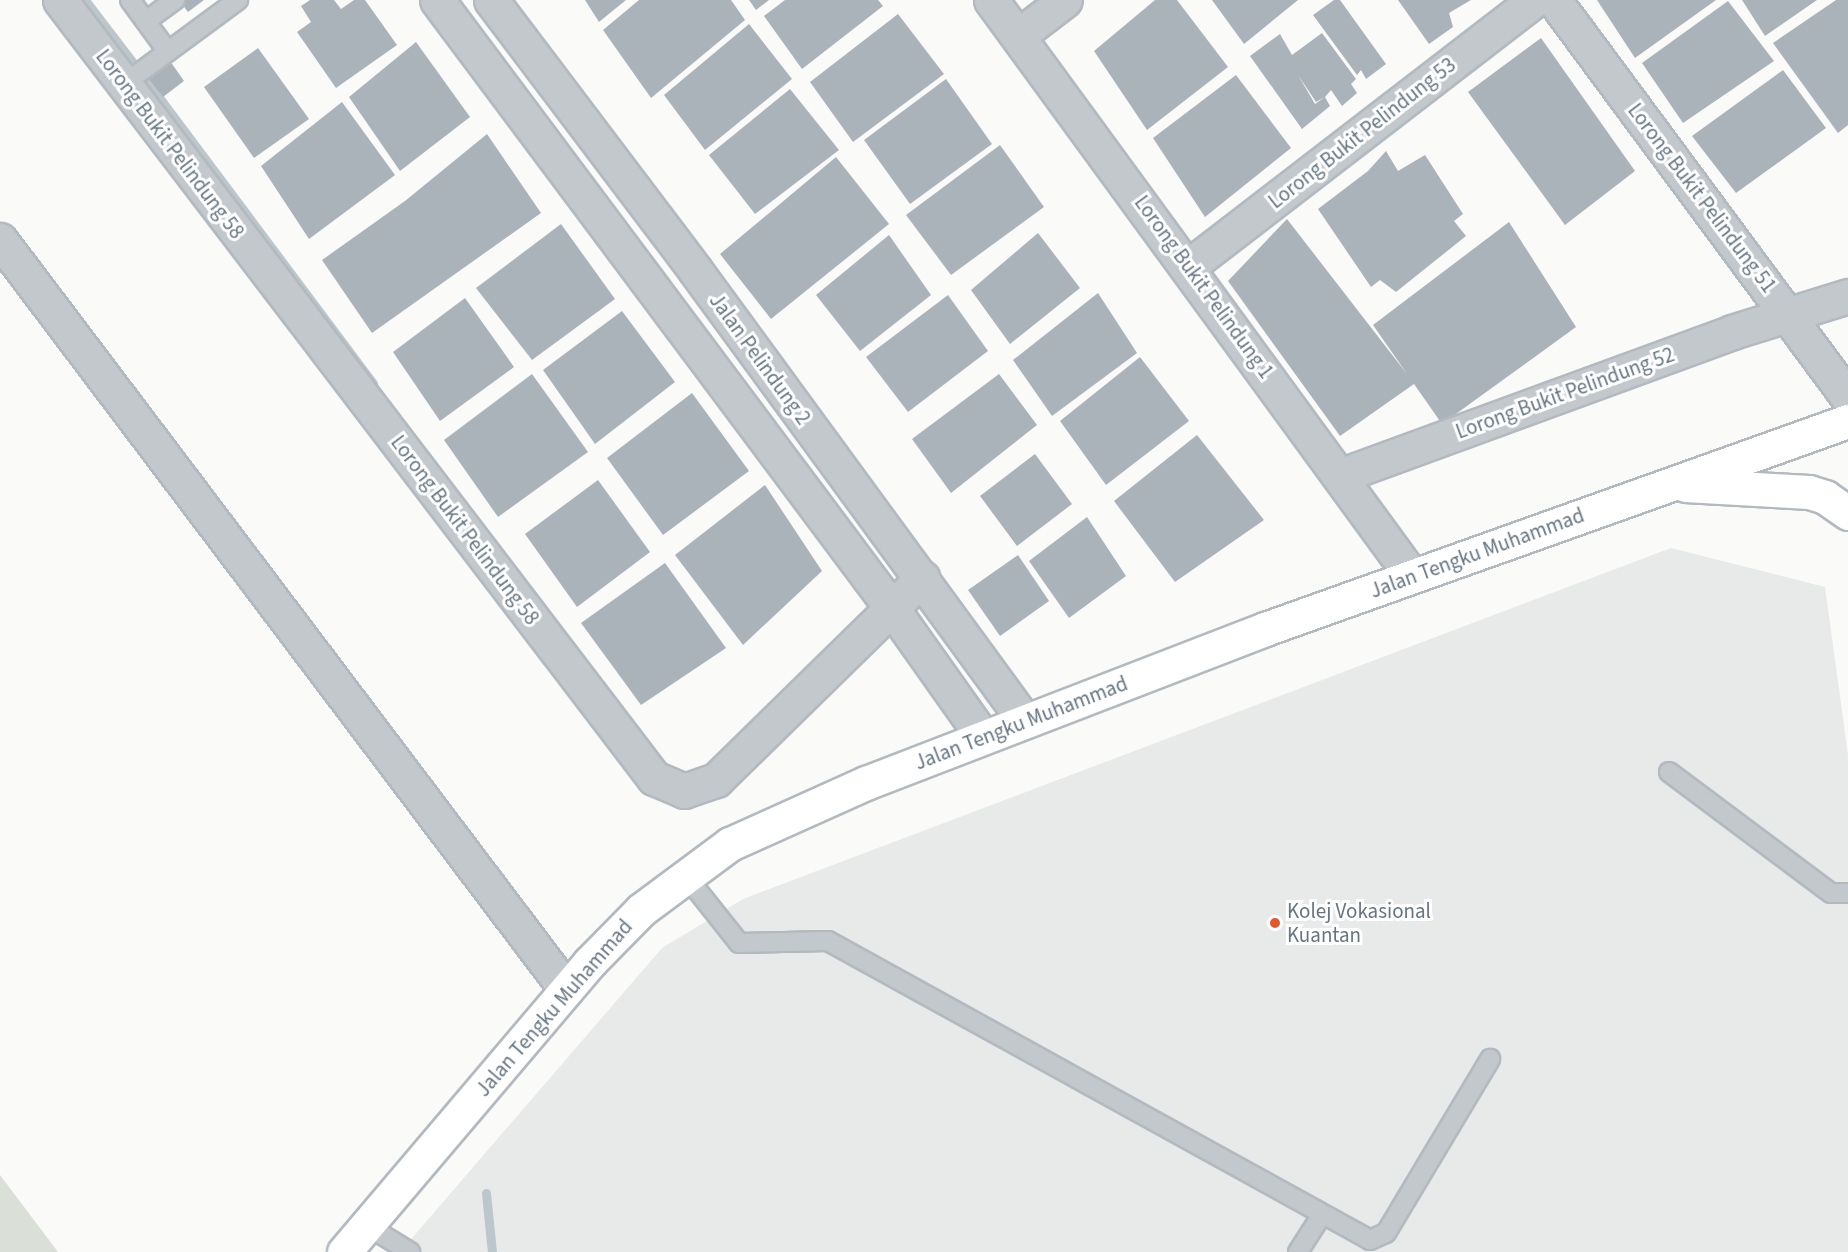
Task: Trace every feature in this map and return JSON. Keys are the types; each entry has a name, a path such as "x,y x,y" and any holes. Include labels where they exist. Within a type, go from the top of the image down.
{"main road":[{"name":"Jalan Tengku Muhammad","path":"344,1252 566,989 641,910 685,874 730,844 794,814 1025,721 1412,576 1848,421"},
{"path":"1671,484 1809,492 1826,497 1848,513"}],"street":[{"name":"Lorong Bukit Pelindung 58","path":"60,0 654,778 684,791 716,780 922,578"},
{"path":"437,0 891,607 983,737"},
{"name":"Jalan Pelindung 2","path":"491,0 922,578 1025,721"},
{"name":"Lorong Bukit Pelindung 1","path":"991,0 1342,475 1412,576"},
{"path":"1018,36 1065,0"},
{"name":"Lorong Bukit Pelindung 53","path":"1189,266 1534,0"},
{"name":"Lorong Bukit Pelindung 51","path":"1554,0 1790,315 1848,397"},
{"path":"0,240 566,989"},
{"name":"Lorong Bukit Pelindung 52","path":"1342,475 1848,296"}],"lane":[{"path":"130,0 168,52"},
{"path":"146,21 176,0"},
{"path":"124,84 238,0"},
{"path":"1669,772 1831,893 1848,893"},
{"path":"685,874 739,943 828,941 1321,1216 1370,1240 1386,1233 1490,1059"},
{"path":"1298,1252 1321,1216"},
{"path":"366,1226 410,1252"}],"shaded area":[{"name":"Kolej Vokasional Kuantan","path":"1671,548 1825,587 1848,755 1848,1252 400,1252 662,948 743,899"},
{"path":"0,1175 58,1252 0,1252"}],"building":[{"path":"179,0 204,0 188,12"},
{"path":"310,0 334,0 341,9 354,0 365,0 397,45 336,88 297,32 311,22 301,6"},
{"path":"585,0 626,0 599,22"},
{"path":"639,0 731,0 745,20 651,98 603,30"},
{"path":"749,0 769,0 756,10"},
{"path":"785,0 878,0 883,6 802,69 764,16"},
{"path":"1155,0 1177,0 1228,67 1147,130 1094,51"},
{"path":"1212,0 1298,0 1244,44"},
{"path":"1334,0 1340,0 1386,64 1366,79 1361,70 1357,75 1313,15"},
{"path":"1398,0 1471,0 1449,13 1453,27 1429,44"},
{"path":"1597,0 1716,0 1635,58"},
{"path":"1742,0 1817,0 1765,36"},
{"path":"1836,0 1848,0 1848,125 1838,133 1773,43"},
{"path":"1728,1 1774,61 1683,123 1642,63"},
{"path":"898,14 944,74 853,142 810,82"},
{"path":"749,24 792,79 705,150 664,95"},
{"path":"1322,33 1356,79 1351,84 1357,93 1342,106 1331,90 1325,97 1330,106 1302,129 1250,56 1280,34 1292,55","holes":["1298,75 1316,102 1325,97 1315,104"]},
{"path":"1541,38 1635,171 1565,225 1468,92"},
{"path":"416,42 470,117 400,171 349,97"},
{"path":"258,48 309,119 254,158 204,87"},
{"path":"170,61 184,81 163,97 148,78"},
{"path":"1783,70 1826,128 1736,193 1692,136"},
{"path":"1236,75 1291,148 1205,217 1153,138"},
{"path":"946,79 992,144 910,204 864,140"},
{"path":"790,89 839,150 755,214 709,155"},
{"path":"342,102 395,175 309,239 261,166"},
{"path":"487,134 541,213 372,333 322,260 405,201"},
{"path":"1000,145 1044,207 951,275 906,215"},
{"path":"1386,151 1398,171 1425,155 1463,214 1454,221 1466,236 1396,292 1380,280 1371,287 1318,209 1368,171"},
{"path":"836,157 889,224 771,319 720,254"},
{"path":"1287,219 1407,374 1373,325 1509,222 1576,327 1442,424 1414,384 1340,436 1228,281"},
{"path":"561,224 615,299 532,360 476,288"},
{"path":"1038,233 1080,288 1010,344 971,290"},
{"path":"889,235 931,295 860,351 816,295"},
{"path":"1098,293 1137,353 1052,416 1013,360"},
{"path":"948,295 988,351 908,412 866,357"},
{"path":"465,298 514,367 440,421 393,352"},
{"path":"622,311 675,382 595,444 543,370"},
{"path":"1140,357 1189,421 1106,485 1060,421"},
{"path":"532,374 588,452 498,517 444,440"},
{"path":"999,374 1037,425 951,493 912,439"},
{"path":"692,393 749,471 663,535 607,458"},
{"path":"1197,435 1264,520 1175,582 1114,501"},
{"path":"1035,454 1072,504 1017,546 980,496"},
{"path":"598,480 650,552 577,607 525,534"},
{"path":"765,485 822,571 743,645 675,555"},
{"path":"1087,517 1126,576 1069,618 1029,561"},
{"path":"1018,555 1049,601 1000,636 968,590"},
{"path":"665,563 726,648 641,705 581,623"}],"waterway":[{"path":"85,0 134,64"},
{"path":"146,80 373,383"},
{"path":"486,1193 492,1252"}],"place":[{"name":"Kolej Vokasional Kuantan","path":"1275,923"}]}
